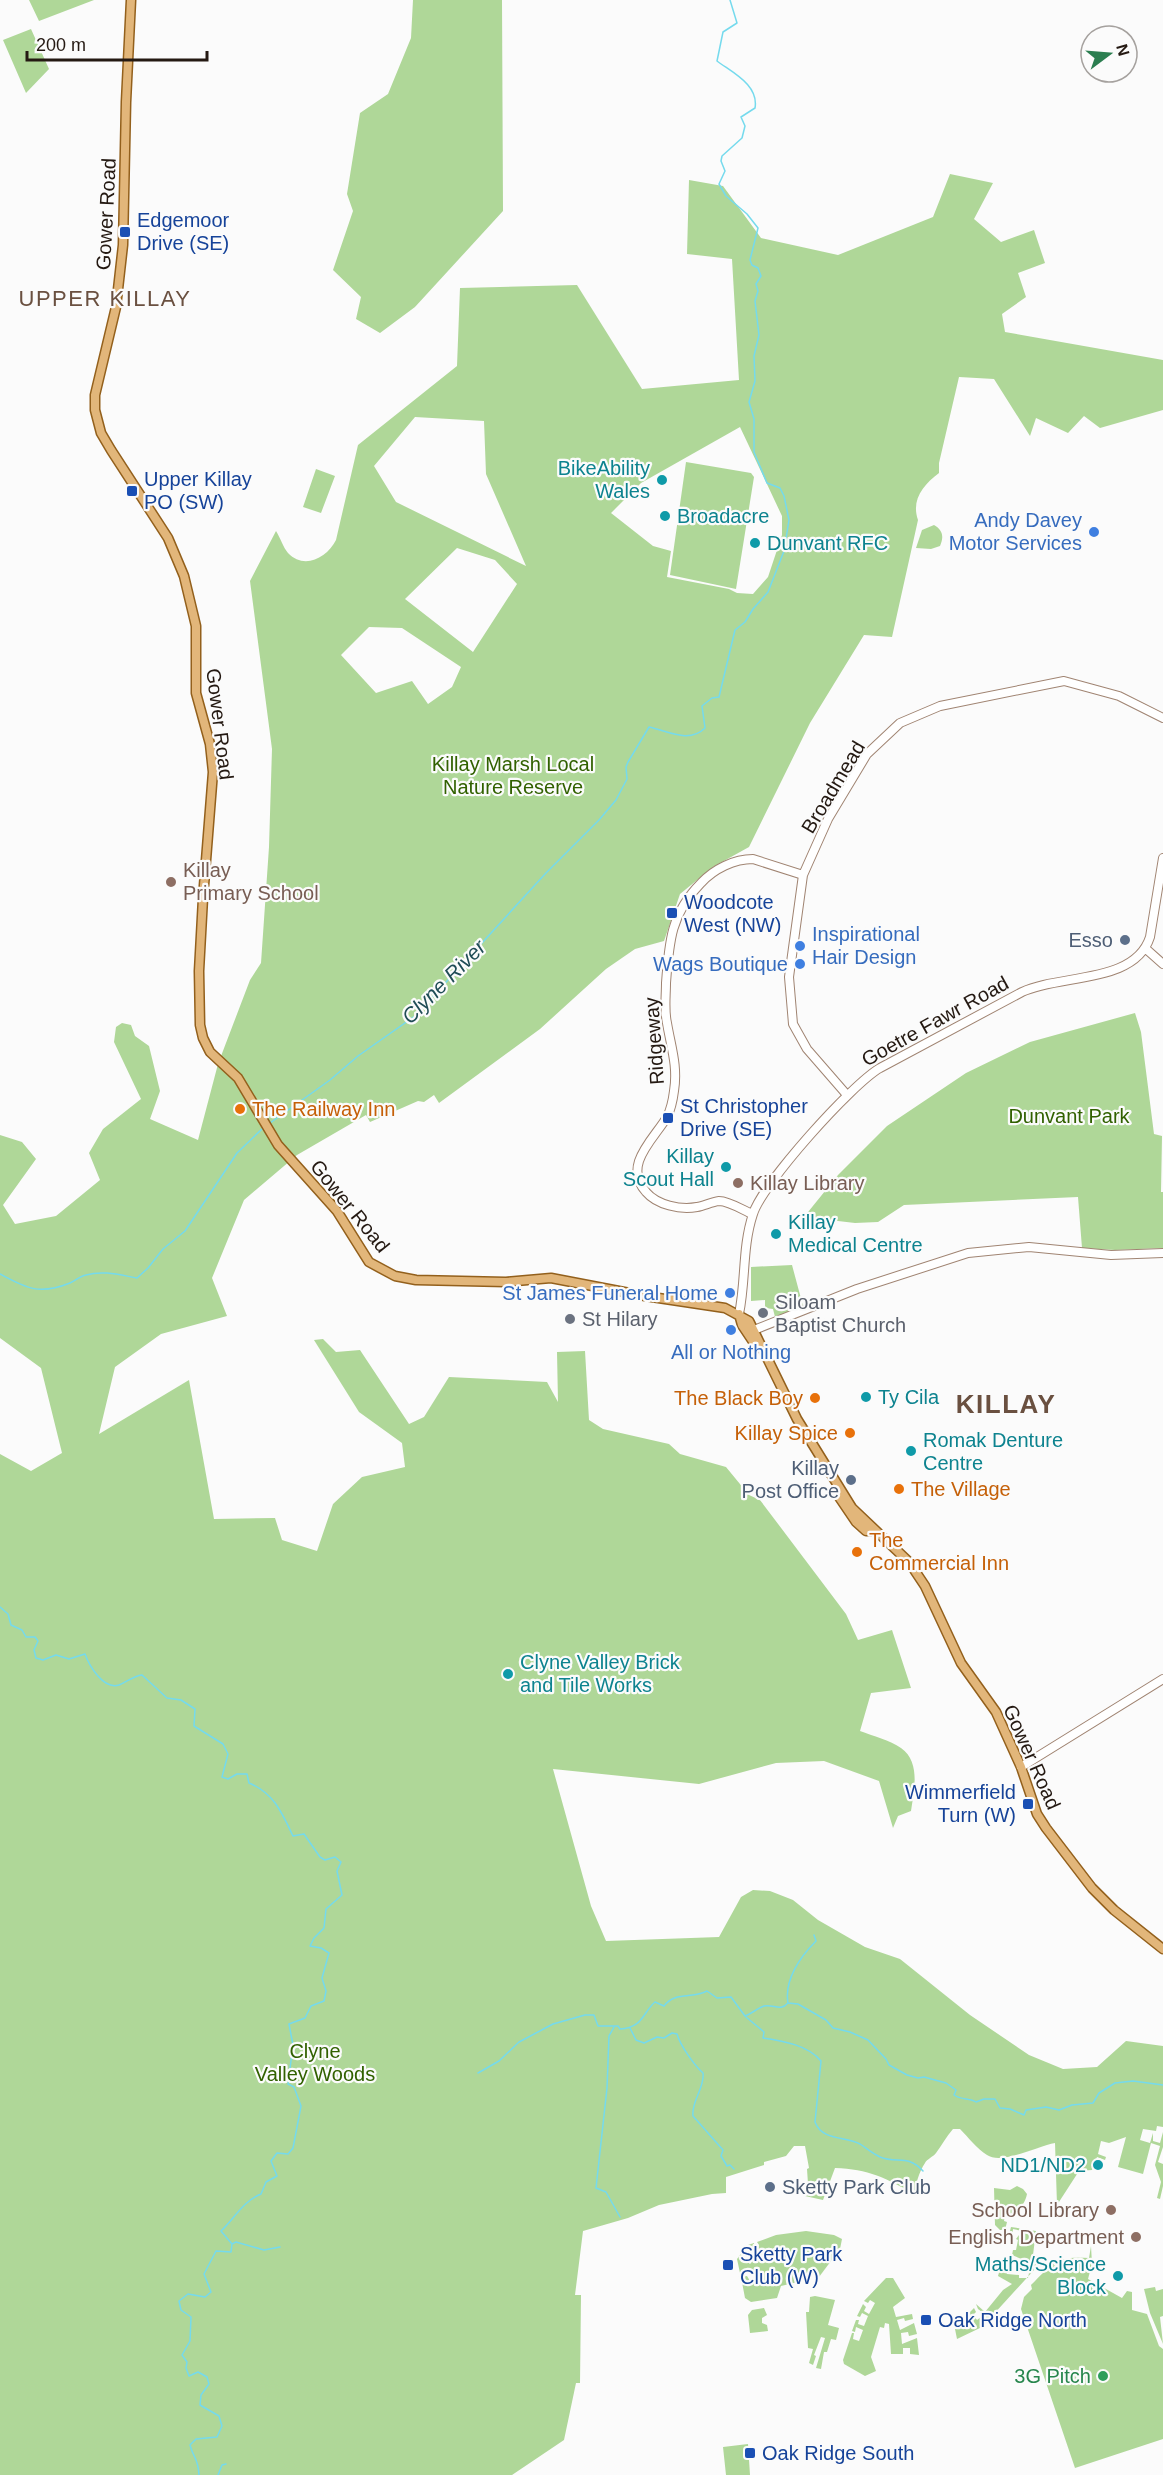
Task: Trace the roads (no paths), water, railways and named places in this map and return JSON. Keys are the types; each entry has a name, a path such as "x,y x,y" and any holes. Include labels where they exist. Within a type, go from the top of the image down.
{"main road":[{"name":"Gower Road","path":"130,0 123,245 116,307 95,394 95,410 97,421 111,450 168,538 190,596 196,626 196,693 210,744 213,772 200,971 200,1025 203,1038 210,1052 238,1078 279,1145 337,1211 369,1262 395,1276 416,1280 506,1282 551,1278 725,1308 749,1321 774,1376"},
{"name":"Gower Road","path":"739,1314 742,1325 774,1376 797,1419 800,1430 842,1503 866,1531 875,1530 909,1562 926,1586 952,1647 996,1712 1021,1767 1038,1814 1066,1856 1092,1888 1114,1910 1163,1949"}],"street":[{"name":"Broadmead","path":"847,1095 807,1050 792,1020 789,977 803,876 828,819 867,754 900,723 940,706 1064,681 1119,696 1163,718"},
{"path":"1163,858 1153,926 1145,948 1163,964"},
{"name":"Ridgeway","path":"752,1214 722,1201 694,1208 670,1206 652,1198 645,1192 639,1181 638,1162 642,1152 666,1118 675,1088 676,1062 666,1023 665,1006 671,933 686,897 708,875 724,866 745,859 753,859 803,876"},
{"name":"Goetre Fawr Road","path":"739,1314 752,1214 767,1189 786,1165 862,1079 1022,992 1045,983 1117,969 1134,960 1145,948"},
{"path":"754,1330 858,1288 968,1253 1029,1247 1111,1256 1163,1253"},
{"path":"1021,1767 1163,1679"}],"waterway":[{"name":"Clyne River","path":"270,1123 415,1016 616,800 627,779 628,762 649,727 685,736 699,733 705,728 702,706 712,698 719,697 735,630 745,622 768,592 784,551 789,520 780,488 767,483 754,452 754,419 749,402 755,381 754,356 759,335 755,301 758,291 756,284 761,276 758,268 752,265 750,260 758,228 747,214 726,196 719,184 725,171 721,161 722,156 742,138 745,126 741,117 755,108 755,100 749,86 717,61 723,32 737,23 730,0"},
{"name":"Clyne River","path":"0,1274 34,1289 59,1287 82,1276 99,1273 137,1278 163,1249 185,1231 237,1153 263,1128"},
{"name":"Clyne River","path":"0,1607 8,1614 11,1625 22,1630 26,1637 35,1637 38,1641 34,1650 36,1658 43,1660 56,1655 69,1659 85,1654 93,1670 108,1684 119,1685 142,1675 167,1698 181,1700 195,1709 194,1726 223,1744 228,1754 222,1777 228,1779 237,1774 247,1774 249,1783 271,1798 293,1836 304,1834 320,1857 325,1860 335,1857 341,1862 337,1871 342,1895 326,1909 324,1928 310,1946 321,1948 329,1953 322,1978 326,1991 324,2001 311,2006 305,2018 289,2024 293,2045 288,2084 294,2087 301,2106 293,2148 288,2154 277,2153 271,2161 277,2176 266,2182 261,2194 244,2206 221,2231 232,2244 231,2252 216,2251 204,2274 211,2292 205,2297 188,2294 179,2301 181,2310 191,2317 190,2341 182,2355 187,2362 186,2368 189,2376 198,2372 207,2377 209,2384 201,2395 200,2405 219,2416 222,2426 217,2437 196,2439 190,2445 197,2462 199,2475"},
{"path":"788,2003 787,1994 791,1977 804,1954 816,1941 814,1935"},
{"path":"478,2073 499,2061 519,2042 553,2024 585,2015 594,2015 598,2026 628,2028 638,2023 655,2002 664,2006 673,1998 707,1991 717,1998 731,1997 745,2016 764,2006 782,2007 788,2003 798,2004 826,2020 833,2028 868,2040 889,2065 907,2075 946,2083 956,2090 954,2095 960,2098 976,2102 995,2099 1000,2108 1010,2109 1024,2115 1026,2110 1046,2107 1059,2110 1072,2105 1093,2103 1099,2093 1115,2083 1133,2081 1163,2085"},
{"path":"746,2017 764,2032 763,2038 802,2047 821,2061 815,2122 818,2128 828,2135 860,2144 880,2157 907,2161 923,2171"},
{"path":"614,2027 609,2036 607,2088 596,2188 606,2192 620,2217"},
{"path":"630,2028 636,2040 644,2043 657,2037 664,2038 672,2033 677,2034 688,2055 703,2073 693,2116 723,2150 721,2156 727,2166 730,2165 734,2169"},
{"path":"232,2244 236,2242 264,2250 280,2247"},
{"path":"218,2475 222,2465 226,2464"}],"place":[{"name":"Edgemoor Drive (SE)","path":"125,232"},
{"name":"BikeAbility Wales","path":"662,480"},
{"name":"Upper Killay PO (SW)","path":"132,491"},
{"name":"Broadacre","path":"665,516"},
{"name":"Andy Davey Motor Services","path":"1094,532"},
{"name":"Dunvant RFC","path":"755,543"},
{"name":"Killay Primary School","path":"171,882"},
{"name":"Woodcote West (NW)","path":"672,913"},
{"name":"Esso","path":"1125,940"},
{"name":"Inspirational Hair Design","path":"800,946"},
{"name":"Wags Boutique","path":"800,964"},
{"name":"The Railway Inn","path":"240,1109"},
{"name":"St Christopher Drive (SE)","path":"668,1118"},
{"name":"Killay Scout Hall","path":"726,1167"},
{"name":"Killay Library","path":"738,1183"},
{"name":"Killay Medical Centre","path":"776,1234"},
{"name":"St James Funeral Home","path":"730,1293"},
{"name":"Siloam Baptist Church","path":"763,1313"},
{"name":"St Hilary","path":"570,1319"},
{"name":"All or Nothing","path":"731,1330"},
{"name":"Ty Cila","path":"866,1397"},
{"name":"The Black Boy","path":"815,1398"},
{"name":"Killay Spice","path":"850,1433"},
{"name":"Romak Denture Centre","path":"911,1451"},
{"name":"Killay Post Office","path":"851,1480"},
{"name":"The Village","path":"899,1489"},
{"name":"The Commercial Inn","path":"857,1552"},
{"name":"Clyne Valley Brick and Tile Works","path":"508,1674"},
{"name":"Wimmerfield Turn (W)","path":"1028,1804"},
{"name":"ND1/ND2","path":"1098,2165"},
{"name":"Sketty Park Club","path":"770,2187"},
{"name":"School Library","path":"1111,2210"},
{"name":"English Department","path":"1136,2237"},
{"name":"Sketty Park Club (W)","path":"728,2265"},
{"name":"Maths/Science Block","path":"1118,2276"},
{"name":"Oak Ridge North","path":"926,2320"},
{"name":"3G Pitch","path":"1103,2376"},
{"name":"Oak Ridge South","path":"750,2453"}],"district":[{"name":"UPPER KILLAY","path":"105,298"},
{"name":"KILLAY","path":"1006,1404"}],"park label":[{"name":"Killay Marsh Local Nature Reserve","path":"513,776"},
{"name":"Dunvant Park","path":"1069,1116"},
{"name":"Clyne Valley Woods","path":"315,2062"}]}
